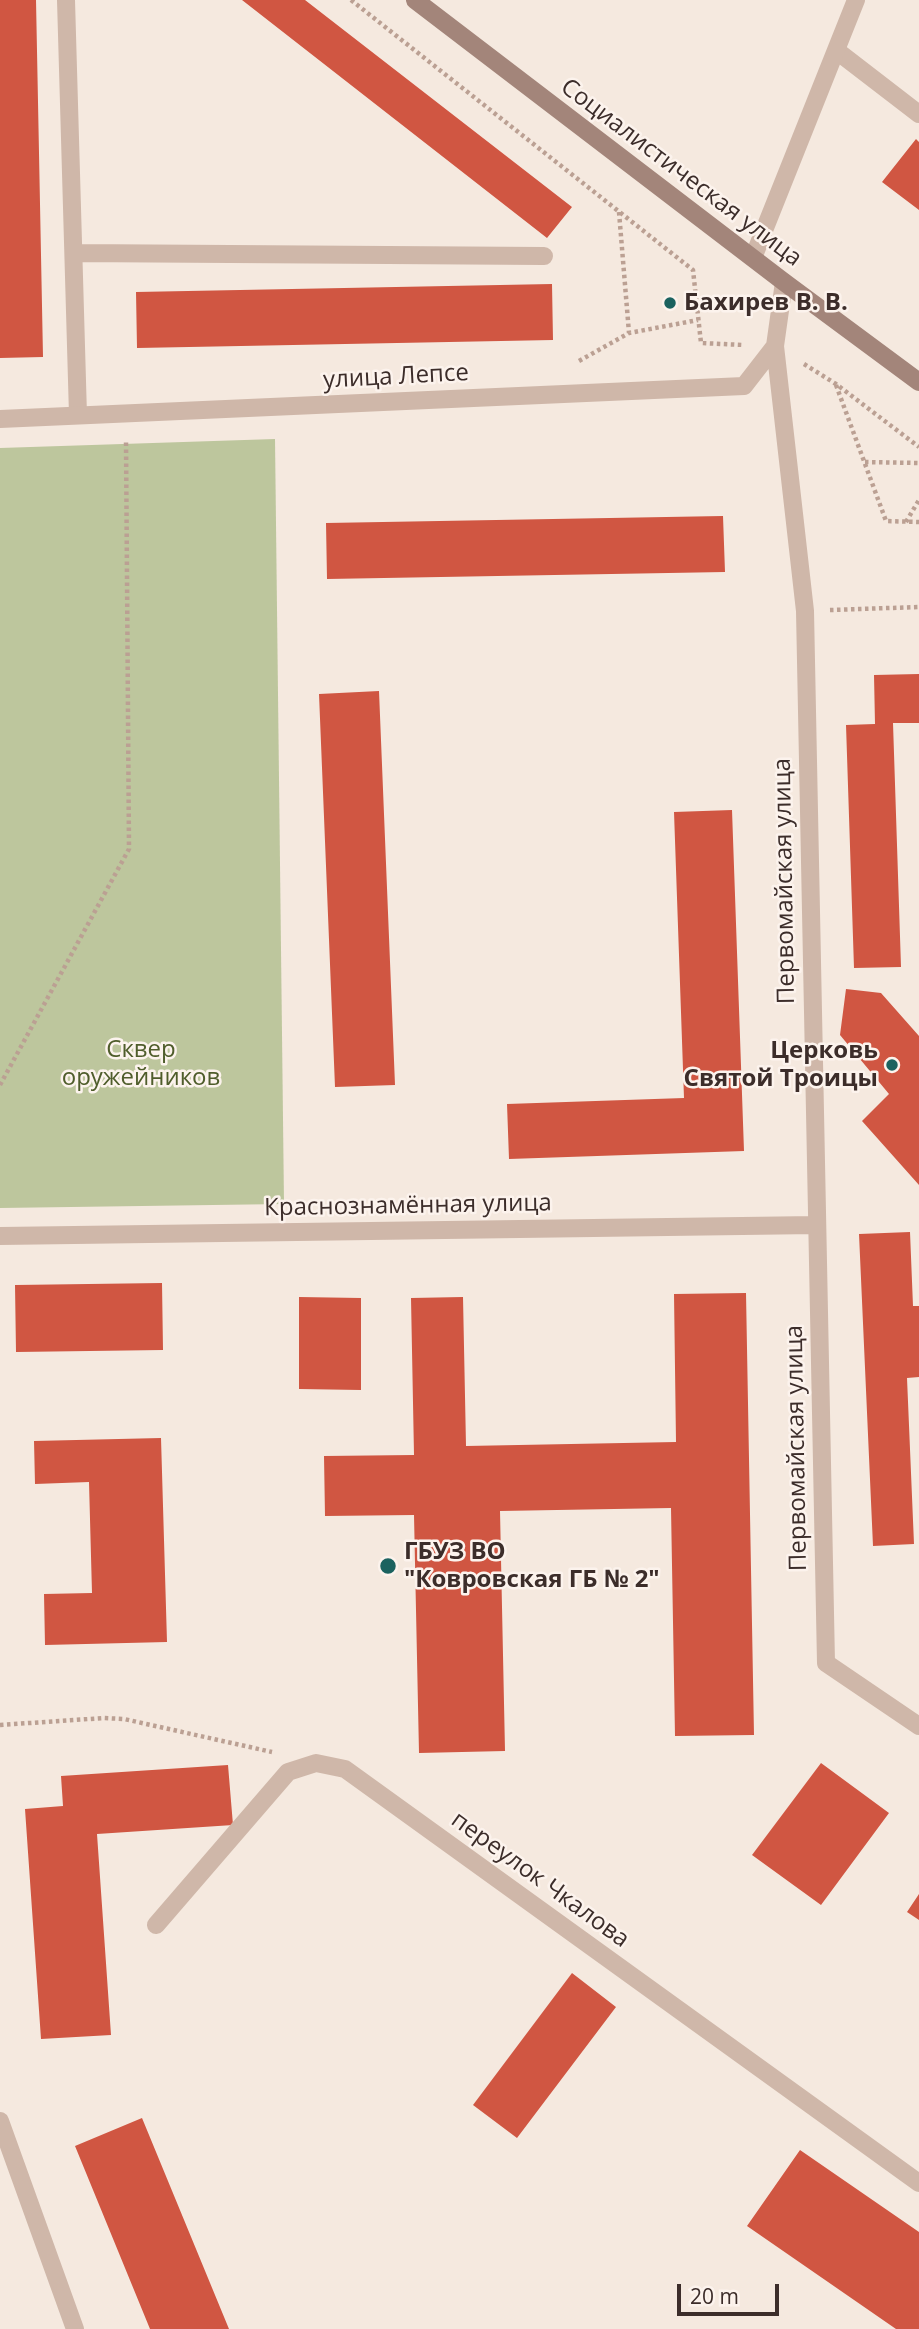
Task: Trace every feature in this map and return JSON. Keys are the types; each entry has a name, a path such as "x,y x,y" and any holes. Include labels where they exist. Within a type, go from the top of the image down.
{"main road":[{"name":"Социалистическая улица","path":"415,0 919,382"}],"street":[{"path":"66,0 78,415"},
{"path":"753,258 856,0"},
{"path":"837,51 919,114"},
{"path":"74,253 544,256"},
{"name":"Первомайская улица","path":"784,282 775,346 805,611 826,1663 919,1726"},
{"name":"улица Лепсе","path":"0,419 744,386 775,346"},
{"name":"Краснознамённая улица","path":"0,1236 816,1225"},
{"path":"156,1926 288,1772 316,1763"},
{"name":"переулок Чкалова","path":"316,1763 345,1769 919,2183"},
{"path":"0,2121 75,2329"}],"path":[{"path":"351,0 693,270 701,343 775,346 836,384 919,447"},
{"path":"620,212 629,333"},
{"path":"579,361 629,333 699,320"},
{"path":"836,384 886,521 919,522"},
{"path":"0,1085 129,849 125,413"},
{"path":"865,462 919,463"},
{"path":"906,522 919,500"},
{"path":"805,611 919,607"},
{"path":"0,1725 104,1718 132,1720 316,1763"}],"green space":[{"name":"Сквер оружейников","path":"275,439 284,1204 0,1208 0,448"}],"building":[{"path":"0,0 36,0 43,357 0,358"},
{"path":"242,0 305,0 572,207 547,238"},
{"path":"916,139 919,142 919,210 882,182"},
{"path":"552,284 553,340 137,348 136,292"},
{"path":"723,516 725,572 327,579 326,523"},
{"path":"919,674 919,723 893,723 901,967 854,968 846,725 875,724 874,675"},
{"path":"379,691 395,1085 335,1087 319,694"},
{"path":"732,810 744,1151 509,1159 507,1104 684,1098 674,812"},
{"name":"Церковь Святой Троицы","path":"846,989 881,993 919,1036 919,1185 862,1121 889,1094 840,1035"},
{"path":"910,1232 913,1306 919,1306 919,1377 907,1378 914,1544 873,1546 859,1234"},
{"path":"162,1283 163,1350 16,1352 15,1285"},
{"path":"746,1293 754,1735 675,1736 671,1508 500,1511 505,1751 419,1753 414,1515 325,1516 324,1456 414,1455 411,1298 463,1297 466,1446 676,1442 674,1294"},
{"path":"299,1297 361,1298 361,1390 299,1389"},
{"path":"161,1438 167,1642 45,1645 44,1594 92,1593 89,1482 35,1484 34,1441"},
{"path":"821,1763 889,1813 821,1905 752,1855"},
{"path":"228,1765 233,1825 97,1834 111,2035 41,2039 25,1809 63,1806 61,1776"},
{"path":"919,1894 919,1920 907,1912"},
{"path":"572,1973 616,2007 517,2138 473,2105"},
{"path":"142,2118 229,2329 150,2329 75,2146"},
{"path":"800,2150 919,2232 919,2329 896,2329 747,2226"}],"place":[{"name":"Бахирев В. В.","path":"670,303"},
{"name":"Церковь Святой Троицы","path":"892,1065"},
{"name":"ГБУЗ ВО \"Ковровская ГБ № 2\"","path":"388,1566"}]}
